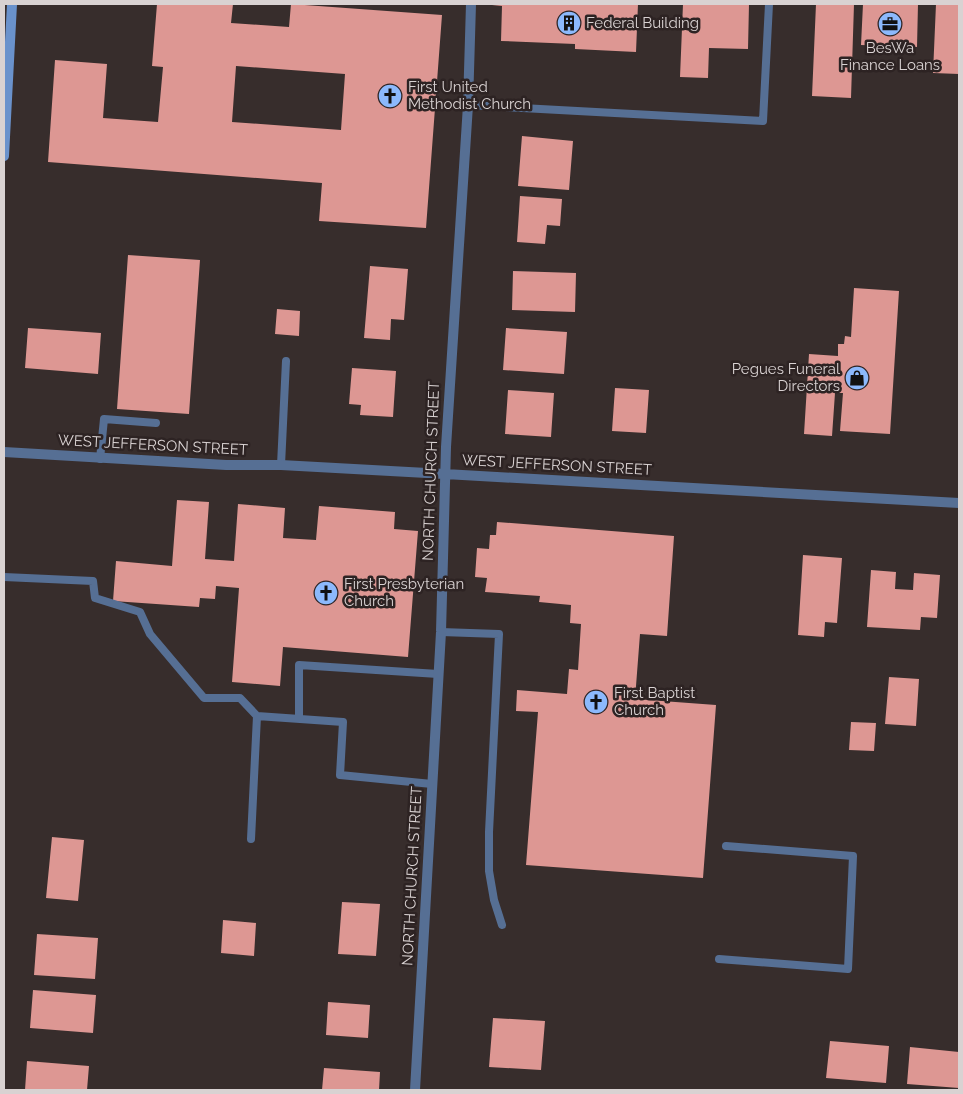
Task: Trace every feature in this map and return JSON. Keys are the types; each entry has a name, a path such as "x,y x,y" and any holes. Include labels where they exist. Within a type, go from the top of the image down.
{"street":[{"path":"4,156 12,4"},
{"name":"NORTH CHURCH STREET","path":"415,1090 438,674 445,474 468,105 471,4"},
{"name":"WEST JEFFERSON STREET","path":"4,452 100,459 226,465 280,465 959,503"}],"lane":[{"path":"468,105 763,121 769,4"},
{"path":"280,465 286,360"},
{"path":"100,459 104,419 156,422"},
{"path":"4,577 93,581 95,598 140,612 150,634 204,698 240,698 257,716 343,722 340,775 432,784"},
{"path":"440,632 499,634 489,832 490,870 494,900 502,925"},
{"path":"299,719 299,665 438,674"},
{"path":"251,839 257,716"},
{"path":"719,959 848,969 853,856 726,846"}],"building":[{"name":"First United Methodist Church","path":"157,4 233,4 231,23 289,27 291,4 442,15 426,228 319,221 322,183 48,162 55,60 107,64 103,118 158,122 163,67 152,66","holes":["236,66 345,74 341,130 232,122"]},
{"name":"Federal Building","path":"492,4 638,4 636,52 575,49 575,44 501,41 502,6"},
{"path":"683,4 749,4 748,49 709,48 708,78 680,77"},
{"path":"816,4 854,4 851,98 812,96"},
{"name":"BesWa Finance Loans","path":"863,4 918,4 917,47 861,45"},
{"path":"936,4 959,4 959,74 933,73"},
{"path":"522,136 573,141 569,190 518,186"},
{"path":"520,196 562,199 560,226 547,225 545,244 517,242"},
{"path":"128,255 200,260 189,414 117,409"},
{"path":"370,266 408,269 404,320 391,319 390,340 364,338"},
{"path":"513,271 576,273 575,312 512,310"},
{"path":"854,288 899,291 890,434 840,431 843,393 835,393 832,436 804,434 809,354 838,356 838,344 844,344 845,336 851,337"},
{"path":"277,309 300,311 299,336 275,334"},
{"path":"28,328 101,333 98,374 25,368"},
{"path":"506,328 567,332 564,374 503,370"},
{"path":"352,368 396,371 393,417 360,415 361,405 349,404"},
{"path":"615,388 649,390 646,433 612,431"},
{"path":"508,390 554,393 551,437 505,434"},
{"name":"First Presbyterian Church","path":"177,500 209,502 205,559 234,561 238,504 285,508 283,538 316,540 319,506 395,512 394,529 418,531 408,657 283,647 280,686 232,682 239,588 216,586 215,599 200,598 199,607 113,601 116,561 172,566"},
{"name":"First Baptist Church","path":"497,522 674,536 667,636 640,634 635,699 716,705 703,878 526,865 538,712 516,711 517,690 567,694 569,669 578,670 581,624 570,623 571,605 539,602 540,596 485,592 487,578 475,577 477,548 489,549 490,535 496,535"},
{"path":"803,555 842,558 837,623 825,622 824,637 798,635"},
{"path":"871,570 896,572 895,589 913,590 914,573 940,575 937,618 921,617 920,630 867,627"},
{"path":"889,677 919,679 916,726 885,724"},
{"path":"851,722 876,723 874,751 849,750"},
{"path":"52,837 84,840 78,901 46,898"},
{"path":"342,902 380,904 376,956 338,954"},
{"path":"223,920 256,923 254,956 221,953"},
{"path":"37,934 98,938 95,979 34,975"},
{"path":"33,990 96,995 93,1033 30,1028"},
{"path":"328,1002 370,1005 368,1038 326,1035"},
{"path":"493,1018 545,1021 541,1070 489,1067"},
{"path":"830,1041 889,1046 886,1083 826,1078"},
{"path":"910,1047 959,1052 959,1088 907,1084"},
{"path":"27,1061 89,1066 87,1090 25,1090"},
{"path":"324,1068 380,1072 379,1090 322,1090"}],"place":[{"name":"Federal Building","path":"569,23"},
{"name":"BesWa Finance Loans","path":"890,24"},
{"name":"First United Methodist Church","path":"390,96"},
{"name":"Pegues Funeral Directors","path":"857,378"},
{"name":"First Presbyterian Church","path":"326,593"},
{"name":"First Baptist Church","path":"596,702"}]}
